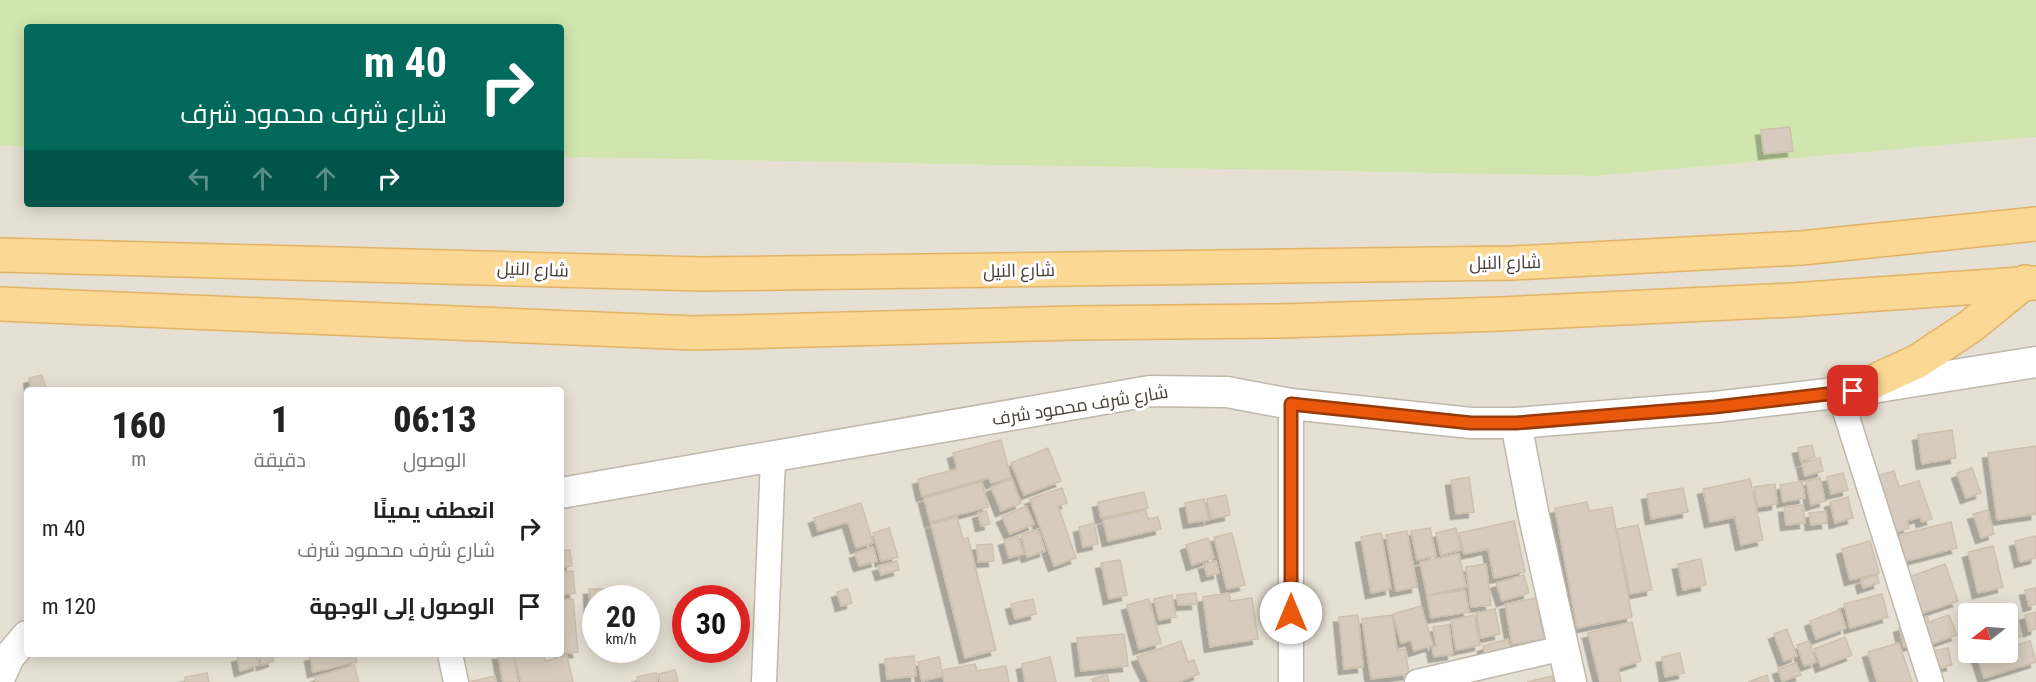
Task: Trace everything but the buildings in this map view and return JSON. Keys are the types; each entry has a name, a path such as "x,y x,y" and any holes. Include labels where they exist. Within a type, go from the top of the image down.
{"main road":[{"name":"شارع النيل","path":"0,255 702,274 1513,263 1801,248 2036,224"},
{"path":"0,304 694,333 1073,322 1281,321 1500,314 1792,300 2031,280"},
{"path":"1846,392 1918,361 1971,326 2031,280"}],"street":[{"name":"شارع شرف محمود شرف","path":"564,493 1150,391 1227,392 1291,404 1471,423 1516,423 1715,407 1846,392 2036,362"},
{"path":"1846,392 1931,682"},
{"path":"1291,404 1291,682"},
{"path":"1516,423 1571,682"},
{"path":"764,682 772,458"},
{"path":"0,677 9,657 24,640"},
{"path":"1417,682 1563,648"},
{"path":"451,657 456,682"}],"shaded area":[{"path":"2036,137 2036,682 0,682 0,146 24,147 24,207 564,207 564,157 1596,176"}],"green space":[{"path":"0,0 2036,0 2036,137 1596,176 564,157 564,24 24,24 24,147 0,146"}],"route":[{"path":"1291,613 1291,404 1471,423 1516,423 1554,422 1715,407 1853,391"}]}
